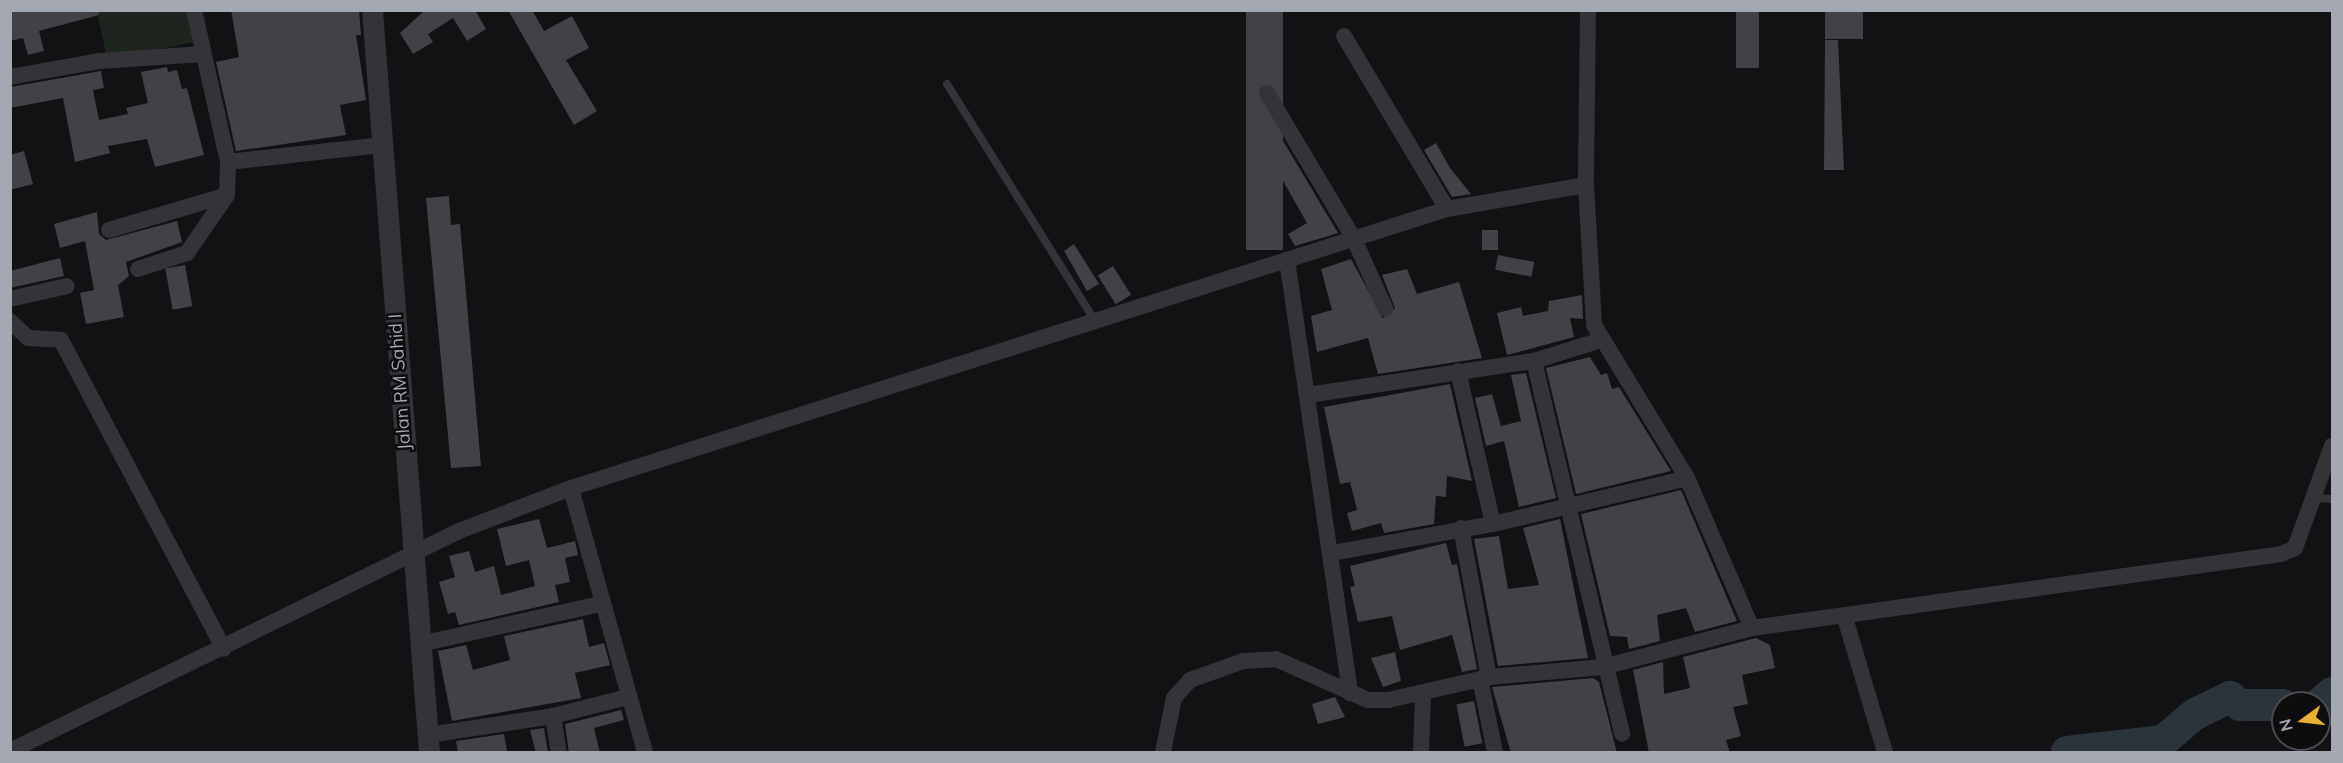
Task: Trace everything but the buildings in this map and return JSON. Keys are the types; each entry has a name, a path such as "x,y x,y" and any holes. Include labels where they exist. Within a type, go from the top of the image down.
{"street":[{"path":"138,268 187,253 227,195 228,162 194,10"},
{"name":"Jalan RM Sahid I","path":"372,10 429,744"},
{"path":"1588,10 1586,184 1592,314 1600,340 1687,478 1752,628"},
{"path":"1344,36 1447,209"},
{"path":"10,77 99,62 203,54"},
{"path":"1267,93 1354,239 1385,308"},
{"path":"228,162 383,145"},
{"path":"10,751 414,558 459,531 571,488 692,453 1093,318 1447,209 1586,184"},
{"path":"109,230 227,195"},
{"path":"1287,260 1332,553 1350,693"},
{"path":"10,299 67,286"},
{"path":"10,321 28,338 61,340 225,649"},
{"path":"1308,394 1534,361 1600,340"},
{"path":"1534,361 1571,507 1603,667 1622,734"},
{"path":"1458,371 1493,524"},
{"path":"1163,753 1174,699 1191,680 1217,667 1276,659 1368,700 1423,695 1484,678 1603,667 1752,628 1845,618 2282,554 2295,548 2332,446"},
{"path":"1332,553 1493,524 1687,478"},
{"path":"571,488 600,604 645,753"},
{"path":"1461,528 1495,753"},
{"path":"420,644 600,604"},
{"path":"1845,618 1885,753"},
{"path":"1421,753 1423,695"},
{"path":"429,744 628,697"},
{"path":"552,716 559,753"}],"lane":[{"path":"947,84 1093,318"},
{"path":"2314,498 2332,499"}],"shaded area":[{"path":"97,11 189,11 195,42 107,59"}],"waterway":[{"path":"2067,752 2163,741 2195,714 2230,697 2240,705 2271,705"}]}
